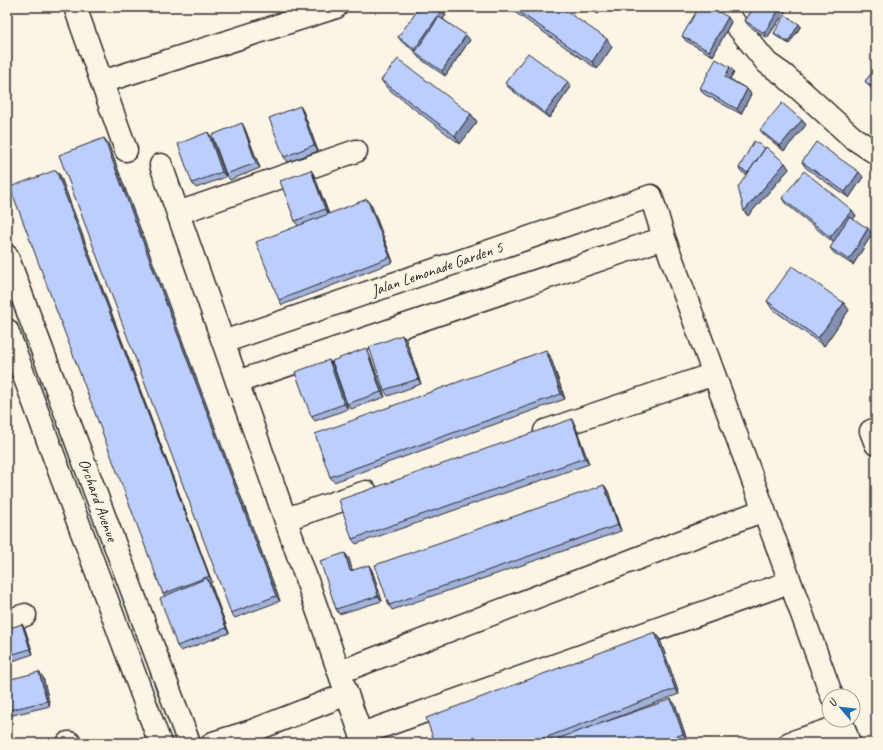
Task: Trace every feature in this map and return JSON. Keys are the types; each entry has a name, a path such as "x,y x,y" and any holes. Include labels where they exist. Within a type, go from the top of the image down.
{"street":[{"path":"75,7 126,150"},
{"path":"102,82 336,7"},
{"path":"718,7 733,21 767,63 784,75 852,137 876,153"},
{"path":"178,213 356,151"},
{"path":"161,165 363,739 790,582"},
{"name":"Jalan Lemonade Garden 5","path":"223,342 652,196 664,238"},
{"path":"237,382 664,238 829,688"},
{"name":"Orchard Avenue","path":"7,256 189,743"},
{"name":"Orchard Avenue","path":"7,330 160,743"},
{"path":"526,437 714,374"},
{"path":"876,429 872,431 876,444"},
{"path":"286,519 383,486"},
{"path":"340,672 764,510"},
{"path":"212,743 252,731 347,694"},
{"path":"790,743 844,729"}],"building":[{"path":"420,7 438,7 442,10 415,49 398,37"},
{"path":"512,7 560,7 607,39 592,62"},
{"path":"699,7 710,7 728,17 709,51 682,36"},
{"path":"754,7 781,7 764,33 745,21"},
{"path":"785,15 799,24 788,42 774,33"},
{"path":"439,17 466,35 442,71 415,53"},
{"path":"528,53 568,82 545,113 505,83"},
{"path":"398,59 471,114 455,136 381,80"},
{"path":"716,59 730,67 725,77 747,89 737,109 700,88"},
{"path":"876,69 876,91 865,81"},
{"path":"782,103 802,120 780,146 760,130"},
{"path":"300,106 314,145 284,157 269,118"},
{"path":"242,123 256,163 226,174 212,135"},
{"path":"208,132 222,172 192,183 178,144"},
{"path":"104,138 276,596 231,613 59,155"},
{"path":"754,141 765,148 748,173 739,168"},
{"path":"816,142 859,172 845,192 802,162"},
{"path":"766,147 785,163 744,211 738,187"},
{"path":"56,170 209,576 163,594 10,187"},
{"path":"311,170 325,209 295,221 280,181"},
{"path":"804,171 852,210 830,237 782,198"},
{"path":"367,199 390,257 279,300 256,242"},
{"path":"849,217 868,228 849,260 830,248"},
{"path":"792,266 844,303 818,338 767,301"},
{"path":"402,335 418,379 384,390 369,347"},
{"path":"366,348 381,392 347,404 332,361"},
{"path":"546,350 561,394 330,477 315,434"},
{"path":"329,360 344,404 311,416 295,372"},
{"path":"572,419 585,458 352,539 339,500"},
{"path":"604,485 618,525 389,605 375,565"},
{"path":"345,553 350,571 369,565 378,596 336,609 320,561"},
{"path":"207,578 226,628 177,646 160,598"},
{"path":"22,624 30,649 7,656 7,629"},
{"path":"655,632 675,689 531,743 435,743 426,718"},
{"path":"39,672 47,701 7,711 7,680"},
{"path":"671,699 683,734 658,743 545,743"}]}
